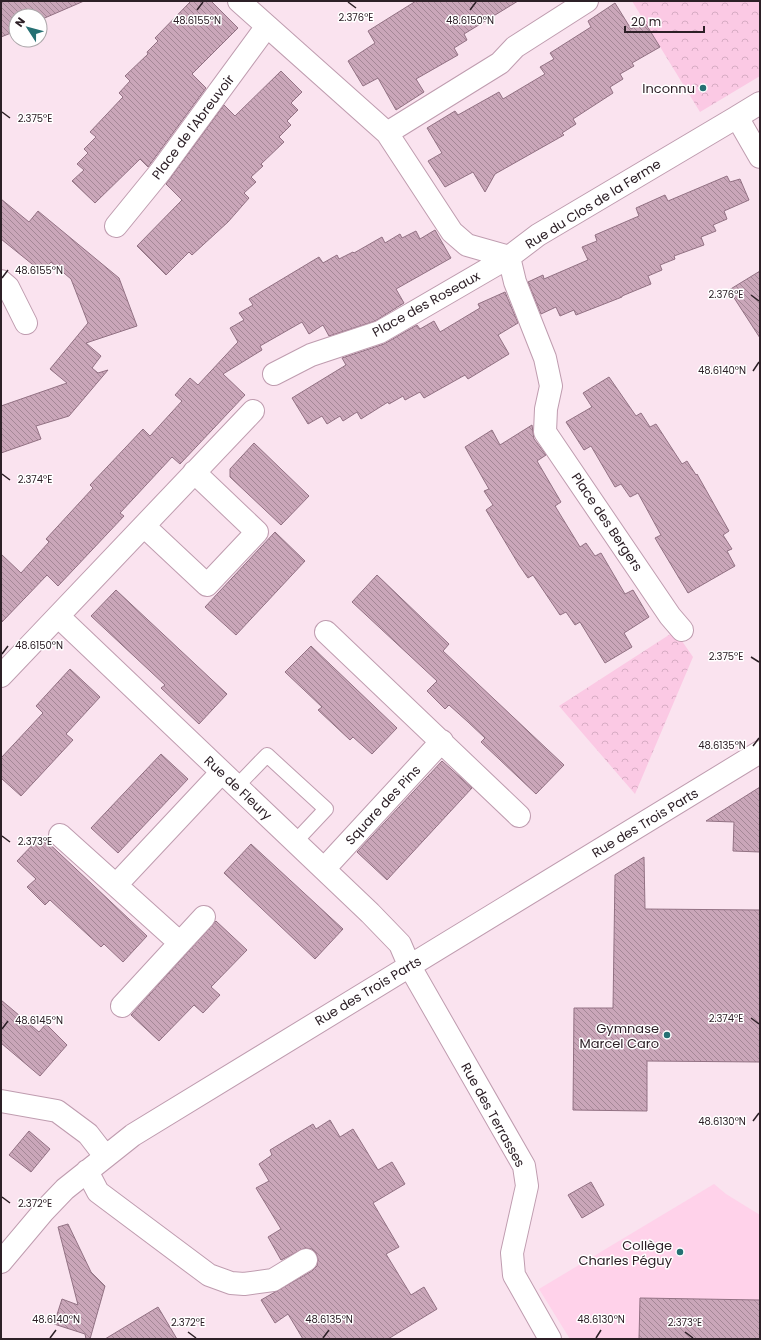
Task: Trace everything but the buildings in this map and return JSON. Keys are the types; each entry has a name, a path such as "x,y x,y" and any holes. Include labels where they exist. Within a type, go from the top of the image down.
{"street":[{"path":"239,1 387,133 452,232 467,245 509,257"},
{"path":"387,133 500,63 515,47 587,1"},
{"name":"Place de l'Abreuvoir","path":"116,226 160,172 267,26"},
{"name":"Rue du Clos de la Ferme","path":"509,257 538,234 760,102"},
{"path":"737,117 760,157"},
{"name":"Place des Roseaux","path":"274,374 311,355 380,332 509,257"},
{"name":"Place des Bergers","path":"509,257 515,282 545,358 551,386 546,409 545,432 670,616 682,630"},
{"path":"1,281 8,287 26,323"},
{"path":"1,676 253,411"},
{"path":"144,526 207,585 257,532 194,472"},
{"name":"Rue de Fleury","path":"58,616 324,869 400,944 409,966"},
{"path":"326,632 519,816"},
{"name":"Square des Pins","path":"324,869 442,741"},
{"name":"Rue des Trois Parts","path":"1,1262 43,1212 87,1171 133,1134 760,752"},
{"path":"116,885 229,780"},
{"path":"60,835 180,943"},
{"path":"122,1006 204,917"},
{"name":"Rue des Terrasses","path":"409,966 524,1166 527,1186 512,1253 514,1274 550,1339"},
{"path":"1,1101 57,1111 88,1134 105,1156"},
{"path":"87,1171 98,1192 209,1275 231,1283 244,1284 273,1280 306,1260"}],"lane":[{"path":"229,780 267,755 326,809 295,842"}],"shaded area":[{"name":"Collège Charles Péguy","path":"714,1184 726,1194 760,1215 760,1339 570,1339 539,1289"}],"green space":[{"path":"632,1 760,1 760,76 700,112"},
{"path":"675,631 693,657 635,794 559,706"}],"place":[{"name":"Inconnu","path":"703,88"},
{"name":"Gymnase Marcel Caro","path":"667,1035"},
{"name":"Collège Charles Péguy","path":"680,1252"}]}
